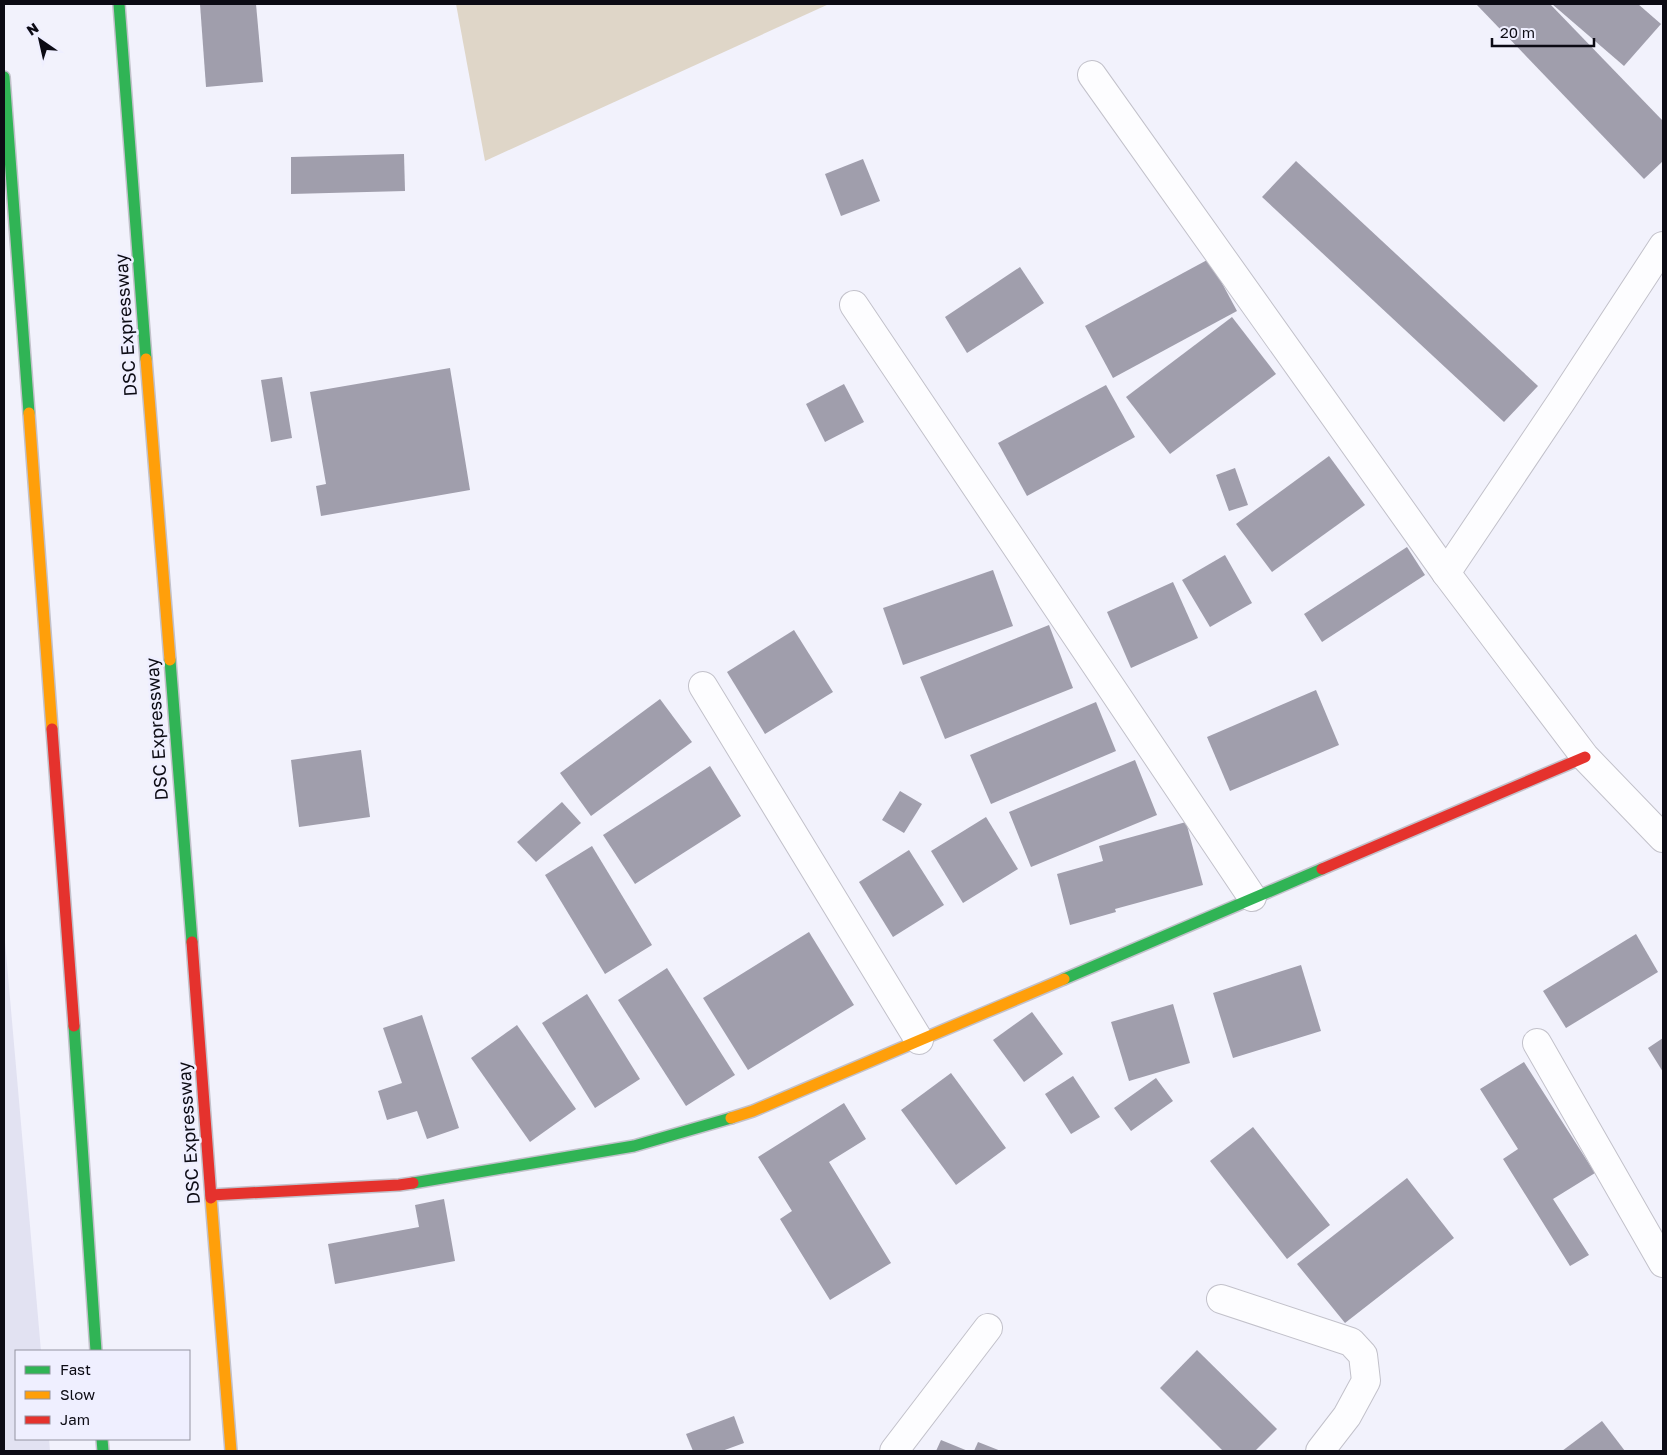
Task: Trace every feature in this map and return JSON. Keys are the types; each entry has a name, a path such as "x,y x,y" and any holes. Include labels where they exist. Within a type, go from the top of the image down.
{"main road":[{"name":"DSC Expressway","path":"119,4 231,1451"},
{"path":"4,77 64,885 96,1350"},
{"path":"211,1195 399,1185 634,1146 753,1111 1252,897 1585,757"}],"street":[{"path":"1092,75 1446,573 1585,757 1663,838"},
{"path":"1446,573 1663,246"},
{"path":"854,305 1252,897"},
{"path":"704,686 920,1040"},
{"path":"1537,1043 1663,1263"},
{"path":"1221,1299 1351,1342 1363,1355 1366,1381 1347,1416 1320,1451"},
{"path":"894,1451 988,1328"}],"shaded area":[{"path":"456,4 829,4 485,161"},
{"path":"4,930 41,1350 15,1350 15,1440 49,1440 50,1451 4,1451"}],"building":[{"path":"200,4 256,4 263,82 206,87"},
{"path":"1476,4 1550,4 1663,121 1663,161 1644,179"},
{"path":"1552,4 1638,4 1661,24 1624,66"},
{"path":"404,154 405,191 291,194 291,157"},
{"path":"863,159 880,201 841,216 825,174"},
{"path":"1296,161 1538,386 1504,422 1262,197"},
{"path":"1209,259 1237,311 1113,378 1085,326"},
{"path":"1020,267 1044,303 967,353 945,317"},
{"path":"1232,317 1276,374 1170,454 1126,397"},
{"path":"450,368 470,490 321,516 316,486 326,484 310,392"},
{"path":"282,377 292,438 271,442 261,380"},
{"path":"844,384 864,422 825,442 806,404"},
{"path":"1106,385 1135,437 1027,496 998,443"},
{"path":"1329,456 1365,505 1272,572 1236,524"},
{"path":"1235,468 1248,505 1229,511 1216,475"},
{"path":"1407,547 1425,575 1322,642 1304,614"},
{"path":"1225,555 1252,603 1210,627 1182,580"},
{"path":"993,570 1013,626 903,665 883,608"},
{"path":"1173,582 1198,638 1131,668 1107,612"},
{"path":"1049,625 1073,688 945,739 920,677"},
{"path":"794,630 833,692 765,734 727,672"},
{"path":"1316,690 1339,745 1230,791 1207,737"},
{"path":"660,699 692,742 591,816 560,773"},
{"path":"1096,702 1116,751 991,804 970,755"},
{"path":"361,750 370,817 299,827 291,760"},
{"path":"1135,760 1157,815 1031,867 1009,812"},
{"path":"710,766 741,816 635,884 603,835"},
{"path":"900,791 922,804 904,833 882,820"},
{"path":"562,802 581,823 536,862 517,842"},
{"path":"986,817 1018,869 963,903 931,851"},
{"path":"1186,822 1203,885 1115,909 1116,912 1070,925 1057,874 1103,861 1099,846"},
{"path":"592,846 652,945 605,974 545,875"},
{"path":"909,850 944,905 893,937 859,882"},
{"path":"809,932 854,1005 748,1070 703,998"},
{"path":"1636,934 1658,972 1566,1028 1543,991"},
{"path":"1301,965 1321,1031 1233,1058 1213,993"},
{"path":"667,968 735,1075 686,1106 618,1000"},
{"path":"587,994 640,1079 595,1108 542,1023"},
{"path":"1173,1004 1190,1063 1129,1081 1111,1022"},
{"path":"1032,1012 1063,1054 1024,1082 993,1040"},
{"path":"422,1015 459,1128 427,1139 417,1111 387,1120 378,1091 402,1083 383,1028"},
{"path":"517,1025 576,1109 530,1142 471,1058"},
{"path":"1663,1038 1663,1072 1648,1048"},
{"path":"1524,1062 1595,1173 1553,1199 1589,1255 1570,1266 1503,1159 1518,1149 1480,1089"},
{"path":"951,1073 1006,1148 956,1185 901,1110"},
{"path":"1073,1076 1100,1117 1071,1134 1045,1094"},
{"path":"1156,1078 1173,1101 1131,1131 1114,1108"},
{"path":"844,1103 866,1139 829,1162 891,1263 830,1300 780,1219 792,1211 758,1157"},
{"path":"1253,1127 1330,1225 1287,1259 1210,1161"},
{"path":"1407,1178 1454,1238 1345,1323 1297,1264"},
{"path":"444,1199 455,1261 335,1284 328,1244 419,1227 415,1205"},
{"path":"1197,1350 1277,1429 1255,1451 1223,1451 1160,1388"},
{"path":"734,1416 744,1443 722,1451 693,1451 686,1434"},
{"path":"1602,1421 1625,1451 1562,1451"},
{"path":"941,1440 968,1451 936,1451"},
{"path":"978,1442 1001,1451 974,1451"}],"traffic: fast":[{"path":"119,4 146,359"},
{"path":"4,77 29,413"},
{"path":"170,660 192,942"},
{"path":"1064,979 1322,869"},
{"path":"74,1026 96,1350"},
{"path":"413,1183 634,1146 731,1118"},
{"path":"102,1440 103,1451"}],"traffic: slow":[{"path":"146,359 170,660"},
{"path":"29,413 52,729"},
{"path":"731,1118 753,1111 1064,979"},
{"path":"211,1198 231,1451"}],"traffic: jam":[{"path":"52,729 74,1026"},
{"path":"1322,869 1585,757"},
{"path":"192,942 211,1198"},
{"path":"211,1195 413,1183"}]}
